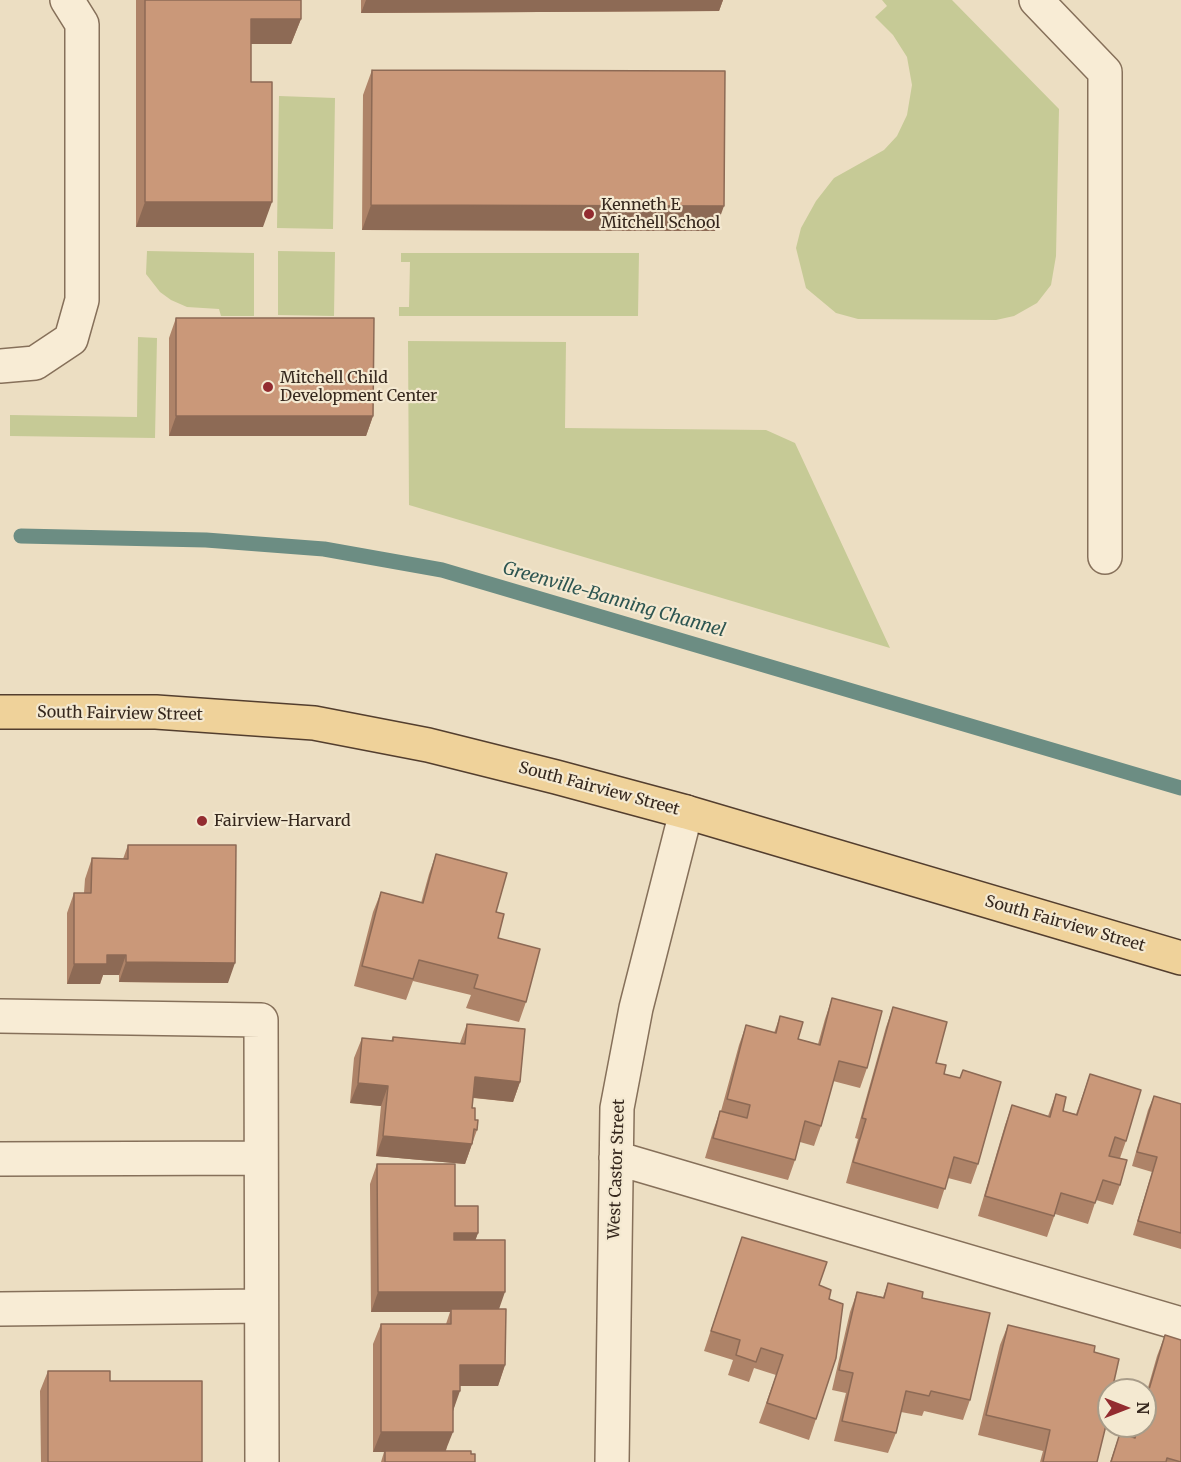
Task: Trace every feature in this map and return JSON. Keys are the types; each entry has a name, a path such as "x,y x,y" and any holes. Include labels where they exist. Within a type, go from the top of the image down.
{"main road":[{"name":"South Fairview Street","path":"0,712 156,712 314,723 428,745 686,812 1181,958"}],"street":[{"path":"0,366 35,363 72,339 82,300 82,24 67,0"},
{"path":"1036,0 1105,72 1105,557"},
{"name":"West Castor Street","path":"612,1462 617,1107 636,1008 686,812"},
{"path":"0,1016 261,1020 262,1462"},
{"path":"0,1159 261,1158"},
{"path":"616,1158 1181,1324"},
{"path":"0,1309 261,1306"}],"green space":[{"path":"882,0 952,0 1059,109 1056,256 1051,285 1037,303 1014,316 996,320 858,319 836,313 806,288 796,248 801,228 816,201 834,178 884,150 897,136 907,115 912,85 907,57 893,35 875,17 887,6"},
{"path":"279,96 335,98 333,229 277,228"},
{"path":"147,251 254,253 254,316 221,316 219,309 187,307 171,300 160,292 146,274"},
{"path":"278,251 335,252 334,316 278,315"},
{"path":"401,253 639,253 638,316 399,316 399,307 409,307 410,262 401,262"},
{"path":"138,337 157,338 155,438 10,436 10,415 137,417"},
{"path":"408,341 566,342 565,428 766,430 795,443 890,648 409,505"}],"building":[{"path":"145,0 301,0 301,19 251,19 251,82 272,82 272,202 145,202"},
{"path":"372,70 725,71 724,206 371,205"},
{"name":"Mitchell Child Development Center","path":"176,318 374,318 373,416 176,416"},
{"path":"128,845 236,845 235,963 126,962 126,955 107,955 107,964 74,964 74,893 91,893 92,858 128,859"},
{"path":"436,854 507,873 496,912 504,914 498,938 540,949 526,1002 474,988 478,975 419,960 413,979 362,966 381,892 423,903"},
{"path":"832,998 882,1011 867,1068 839,1061 821,1126 805,1121 795,1160 713,1138 720,1111 747,1118 750,1105 727,1099 746,1025 776,1033 780,1016 803,1022 798,1039 820,1045"},
{"path":"893,1007 947,1022 936,1063 946,1065 944,1074 960,1078 963,1070 1001,1082 978,1164 954,1157 945,1189 853,1162 866,1119 862,1118"},
{"path":"467,1024 525,1029 520,1082 475,1077 472,1108 475,1108 475,1120 478,1120 472,1144 383,1136 388,1086 358,1083 362,1038 393,1041 393,1037 465,1044"},
{"path":"1090,1074 1141,1090 1126,1141 1115,1137 1109,1156 1127,1160 1120,1185 1103,1180 1095,1203 1061,1193 1054,1216 985,1196 1012,1105 1050,1117 1056,1094 1066,1097 1063,1111 1077,1115"},
{"path":"1154,1096 1181,1104 1181,1233 1138,1221 1157,1157 1137,1152"},
{"path":"377,1164 455,1164 455,1206 478,1206 478,1233 454,1233 454,1240 505,1240 505,1292 378,1292"},
{"path":"742,1237 827,1262 819,1285 831,1290 829,1299 843,1304 836,1358 816,1419 767,1403 783,1355 761,1348 756,1362 736,1355 740,1340 711,1331"},
{"path":"888,1283 923,1292 922,1298 990,1313 970,1400 931,1391 929,1396 906,1391 896,1433 842,1421 853,1373 839,1370 857,1292 884,1298"},
{"path":"451,1309 506,1309 505,1365 460,1365 460,1391 453,1391 453,1432 381,1432 381,1324 451,1324"},
{"path":"1008,1325 1095,1346 1094,1352 1119,1359 1115,1378 1097,1378 1097,1438 1103,1438 1097,1462 1043,1462 1050,1430 986,1415"},
{"path":"1165,1335 1181,1340 1181,1462 1167,1458 1166,1462 1111,1462 1118,1438 1157,1438 1157,1378 1152,1378"},
{"path":"48,1371 110,1371 110,1381 202,1381 202,1462 48,1462"},
{"path":"385,1451 471,1451 471,1454 475,1454 475,1462 385,1462"}],"waterway":[{"name":"Greenville-Banning Channel","path":"21,536 206,540 324,549 442,570 1181,788"}],"place":[{"name":"Kenneth E Mitchell School","path":"589,214"},
{"name":"Mitchell Child Development Center","path":"268,387"},
{"name":"Fairview-Harvard","path":"202,821"}]}
